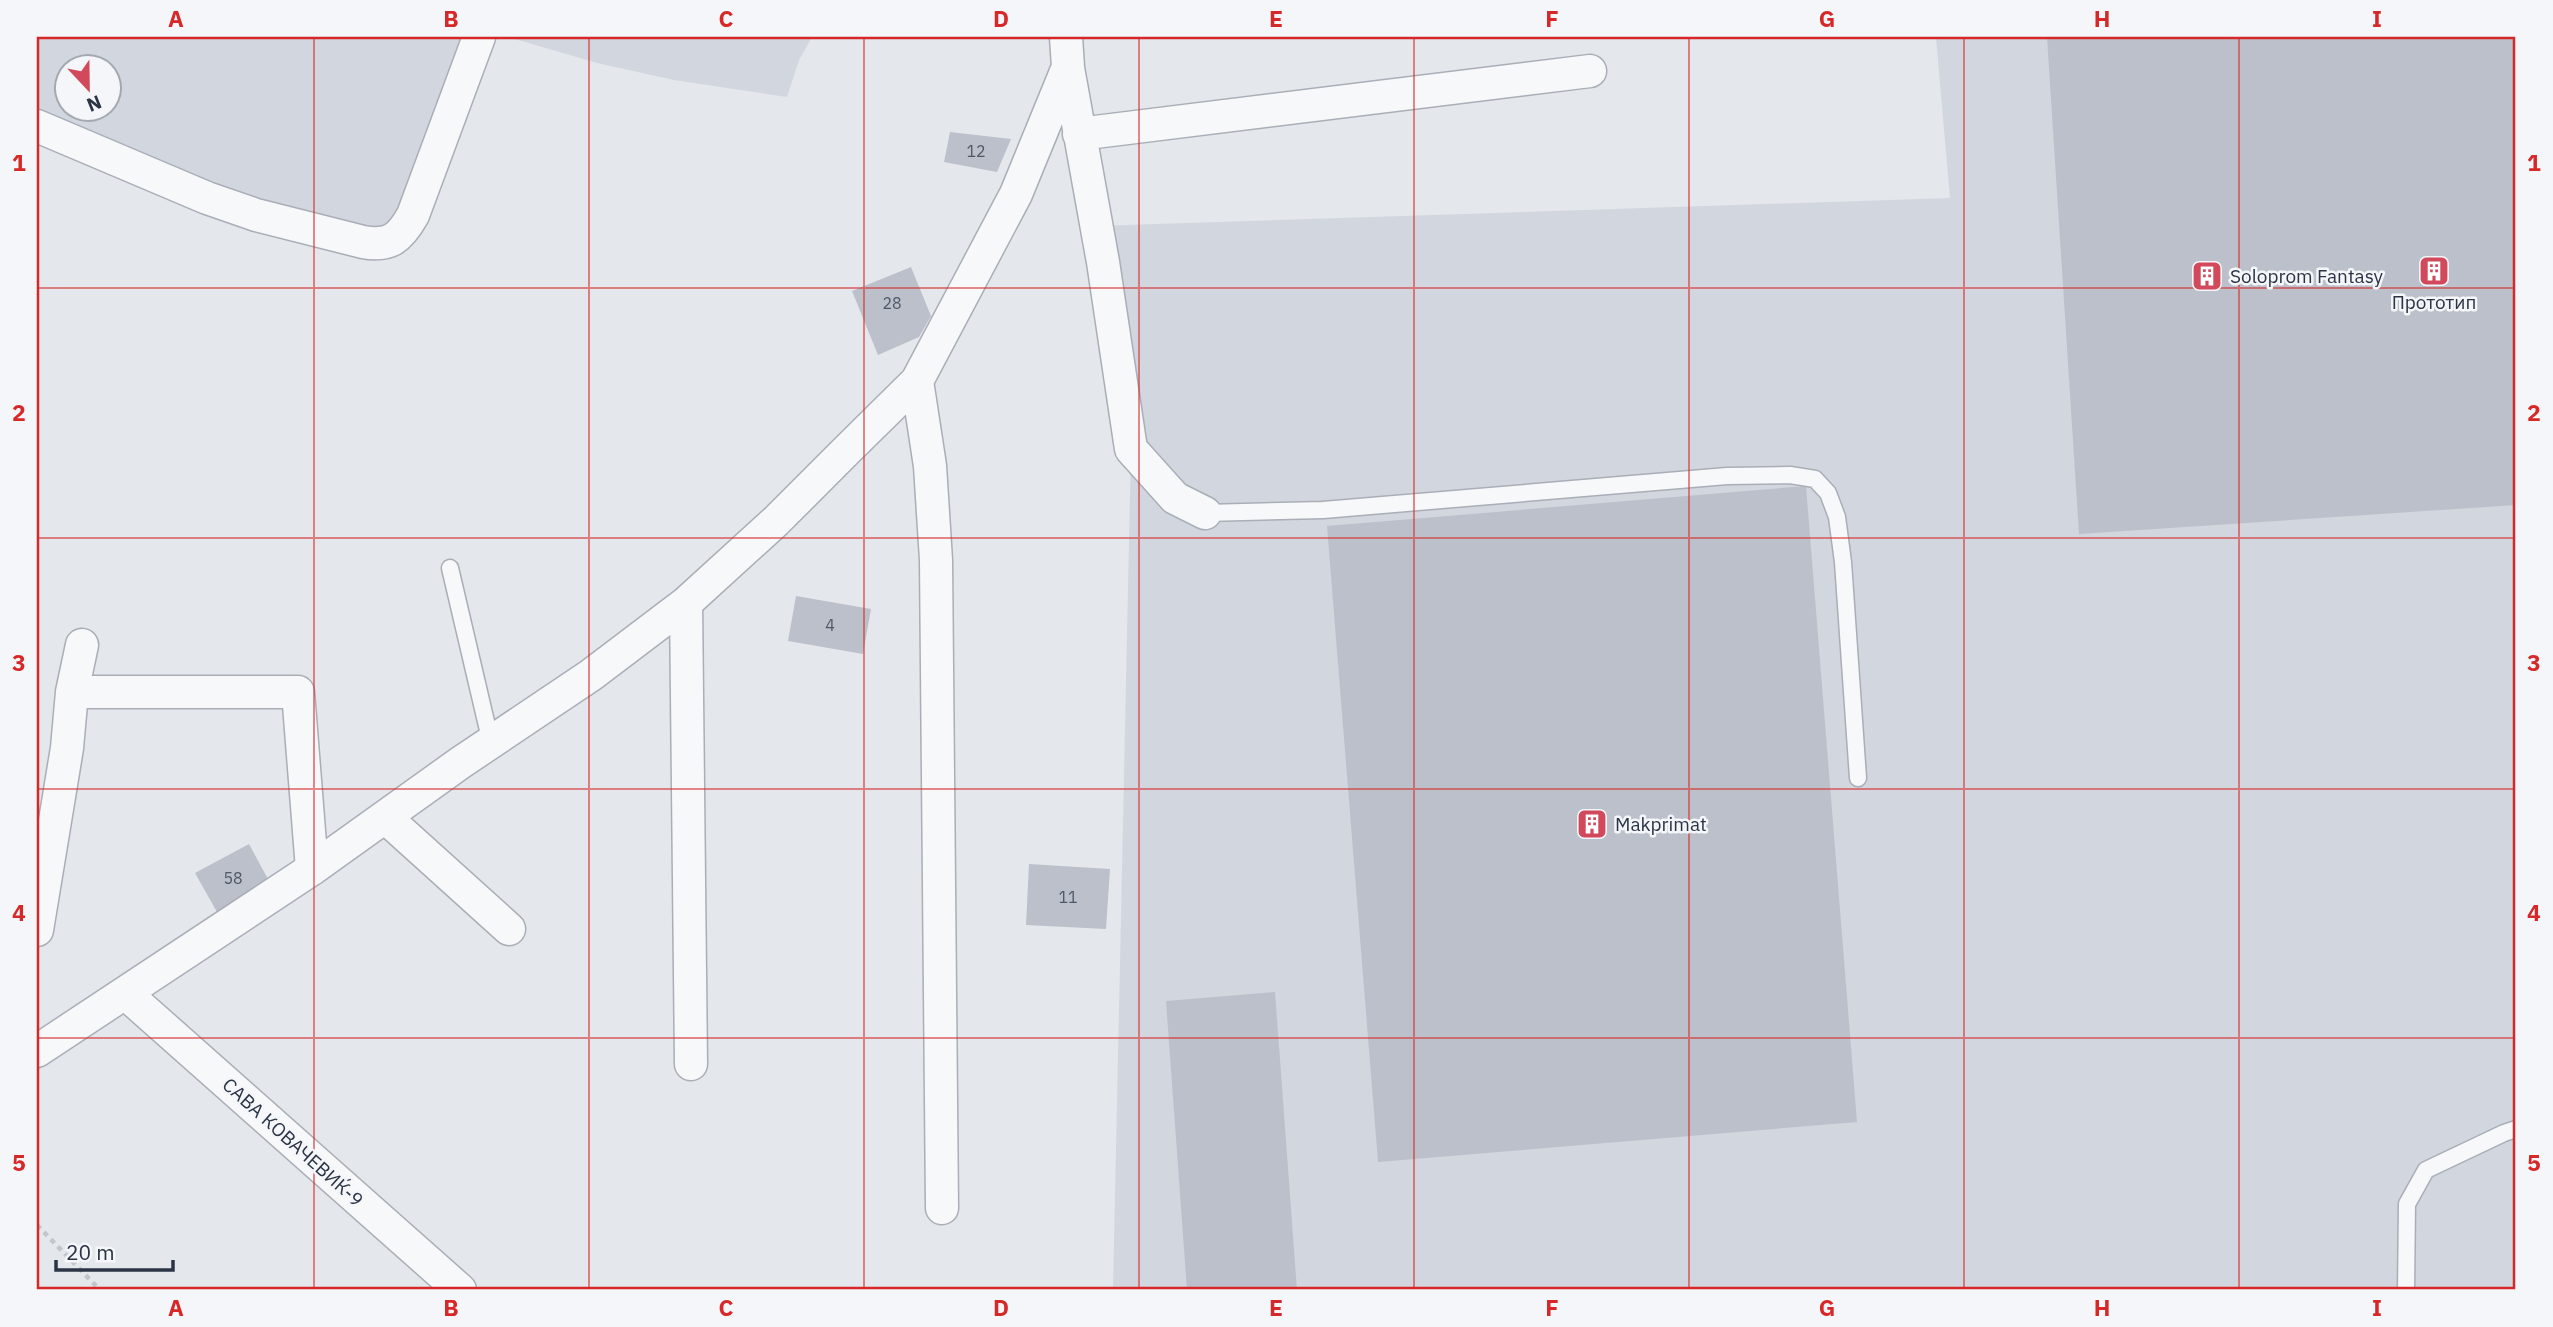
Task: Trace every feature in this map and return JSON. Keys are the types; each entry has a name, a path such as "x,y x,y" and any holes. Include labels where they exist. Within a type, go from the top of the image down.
{"street":[{"path":"37,126 207,198 289,224 380,244 395,239 413,215 479,37"},
{"path":"1067,52 1103,262 1130,449 1175,498 1205,513"},
{"path":"37,1049 312,869 591,675 685,603 776,520 917,381 1016,194 1067,52"},
{"path":"1079,134 1590,71"},
{"path":"917,381 930,466 936,560 942,1208"},
{"path":"685,603 691,1063"},
{"path":"37,930 67,748 72,692 82,645"},
{"path":"72,692 298,692 312,869"},
{"path":"385,817 509,929"},
{"name":"САВА КОВАЧЕВИЌ-9","path":"125,993 460,1290"}],"lane":[{"path":"1205,513 1323,510 1727,477 1790,475 1815,479 1828,493 1837,517 1843,562 1858,778"},
{"path":"450,568 491,743"},
{"path":"2406,1290 2407,1204 2427,1170 2516,1129"}],"path":[{"path":"37,1225 100,1290"}],"shaded area":[{"path":"37,37 479,37 448,119 380,244 37,126"},
{"path":"508,37 812,37 799,60 787,97 674,80 597,63"},
{"path":"1936,37 2516,37 2516,1290 1113,1290 1131,449 1096,226 1950,198"}],"building":[{"name":"Soloprom Fantasy","path":"2047,37 2516,37 2516,505 2079,534"},
{"path":"950,132 1011,139 997,172 944,162"},
{"path":"911,267 931,316 919,337 878,355 852,291"},
{"name":"Makprimat","path":"1806,486 1857,1122 1378,1162 1327,526"},
{"path":"796,596 871,609 863,654 788,641"},
{"path":"249,844 270,883 217,912 195,873"},
{"path":"1029,864 1110,869 1106,929 1026,925"},
{"path":"1275,992 1297,1290 1187,1290 1166,1001"}],"place":[{"name":"Прототип","path":"2434,271"},
{"name":"Soloprom Fantasy","path":"2207,276"},
{"name":"Makprimat","path":"1592,824"}]}
